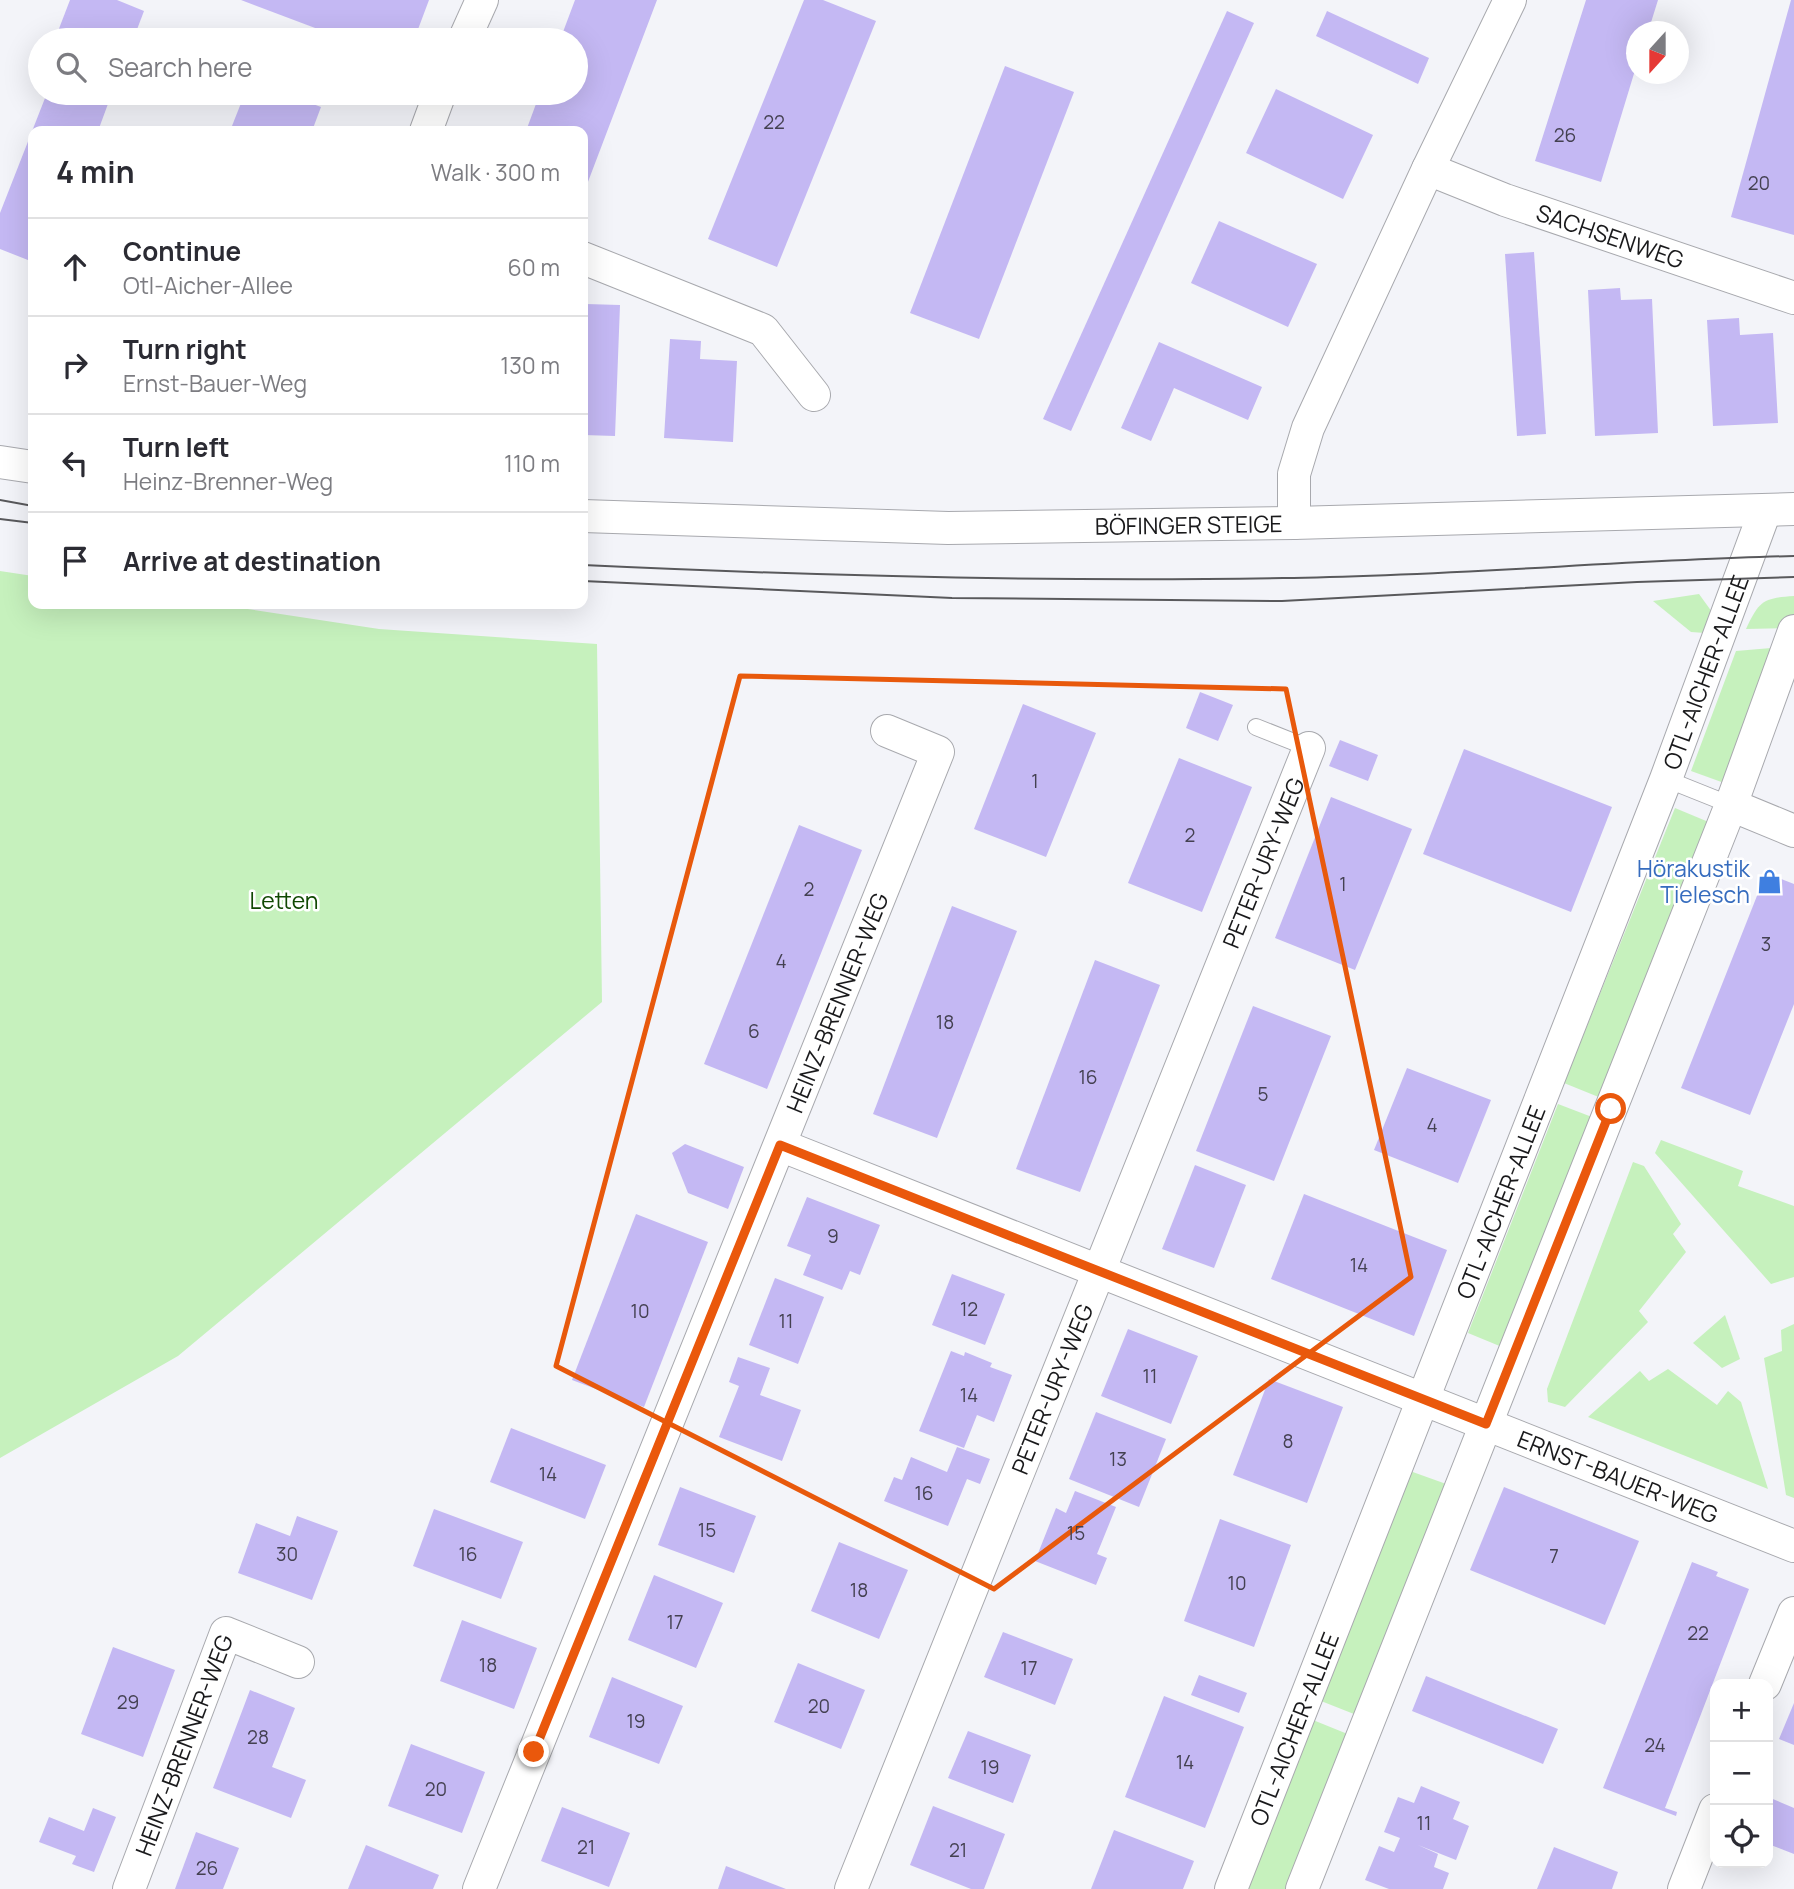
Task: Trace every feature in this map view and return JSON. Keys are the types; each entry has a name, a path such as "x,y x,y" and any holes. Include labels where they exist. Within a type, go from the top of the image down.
{"street":[{"path":"469,28 482,0"},
{"path":"1294,523 1294,474 1308,428 1510,0"},
{"path":"428,126 436,105"},
{"name":"SACHSENWEG","path":"1429,169 1505,200 1794,298"},
{"path":"588,260 762,330 814,395"},
{"path":"0,462 28,466"},
{"name":"BÖFINGER STEIGE","path":"588,516 948,528 1294,523 1780,510"},
{"name":"OTL-AICHER-ALLEE","path":"1231,1889 1666,779 1780,510"},
{"path":"1302,1889 1731,805 1794,631"},
{"name":"HEINZ-BRENNER-WEG","path":"479,1889 938,752 887,731"},
{"name":"PETER-URY-WEG","path":"851,1889 1309,748"},
{"path":"1731,805 1794,831"},
{"name":"ERNST-BAUER-WEG","path":"780,1145 1794,1546"},
{"path":"1767,1679 1794,1613"},
{"name":"HEINZ-BRENNER-WEG","path":"129,1889 226,1633 298,1662"},
{"path":"1684,1889 1710,1823"}],"lane":[{"name":"PETER-URY-WEG","path":"1256,727 1309,748"},
{"path":"1666,779 1731,805"}],"highlighted area":[{"path":"740,676 1286,689 1411,1277 994,1589 556,1366"}],"green space":[{"name":"Letten","path":"0,571 28,575 28,609 247,609 379,629 597,644 602,1002 178,1356 0,1458"},
{"path":"1699,594 1712,612 1705,633 1691,632 1653,601"},
{"path":"1794,596 1794,614 1789,628 1746,629 1763,603 1775,598"},
{"path":"1782,647 1727,784 1691,771 1736,651"},
{"path":"1675,808 1711,823 1601,1098 1564,1083"},
{"path":"1558,1104 1592,1117 1502,1347 1468,1333"},
{"path":"1661,1140 1743,1171 1738,1186 1794,1206 1794,1277 1771,1284 1655,1153"},
{"path":"1633,1162 1644,1166 1681,1224 1673,1234 1686,1252 1639,1311 1648,1322 1565,1407 1548,1402 1547,1389"},
{"path":"1725,1315 1740,1359 1722,1368 1693,1343"},
{"path":"1794,1324 1794,1498 1786,1495 1764,1358 1782,1351 1781,1330"},
{"path":"1668,1369 1717,1405 1728,1391 1741,1402 1768,1489 1588,1417 1640,1371 1649,1381"},
{"path":"1410,1471 1449,1485 1359,1716 1321,1701"},
{"path":"1313,1720 1350,1735 1287,1889 1245,1889"}],"building":[{"path":"70,0 117,0 144,11 138,28 59,28"},
{"path":"241,0 429,0 418,28 315,28"},
{"path":"575,0 657,0 588,182 588,126 528,126 536,105 588,105 588,28 564,28"},
{"path":"804,0 823,0 876,21 777,267 708,239"},
{"path":"1586,0 1658,0 1651,21 1626,21 1626,84 1631,84 1601,182 1535,161"},
{"path":"1791,0 1794,0 1794,235 1731,217"},
{"path":"1227,11 1254,23 1071,431 1043,419"},
{"path":"1327,11 1429,58 1418,84 1316,36"},
{"path":"1005,66 1074,92 979,339 910,313"},
{"path":"1276,89 1373,135 1343,199 1246,153"},
{"path":"42,105 108,105 100,126 34,126"},
{"path":"240,105 321,107 314,126 232,126"},
{"path":"28,142 28,260 0,249 0,213"},
{"path":"1219,221 1317,264 1288,327 1191,283"},
{"path":"1534,252 1546,434 1517,436 1505,254"},
{"path":"1620,288 1621,300 1652,299 1658,433 1595,436 1588,290"},
{"path":"588,304 620,305 615,436 588,435"},
{"path":"1739,318 1740,335 1773,333 1778,423 1713,426 1707,320"},
{"path":"670,339 701,341 700,359 737,361 733,442 664,438"},
{"path":"1159,342 1262,387 1248,420 1174,388 1151,441 1121,428"},
{"path":"1200,692 1233,705 1218,741 1186,728"},
{"path":"1023,704 1096,733 1046,857 974,829"},
{"path":"1340,740 1378,755 1368,781 1329,766"},
{"path":"1464,749 1612,807 1571,912 1423,854"},
{"path":"1179,758 1252,787 1202,912 1128,883"},
{"path":"1331,797 1412,829 1355,970 1275,938"},
{"path":"799,825 862,850 767,1089 704,1064"},
{"path":"1766,873 1794,884 1794,1004 1750,1115 1681,1088"},
{"path":"952,906 1017,931 937,1138 873,1114"},
{"path":"1095,960 1160,985 1080,1192 1016,1169"},
{"path":"1253,1006 1331,1036 1274,1181 1196,1151"},
{"path":"1407,1068 1491,1100 1458,1183 1374,1150"},
{"path":"685,1144 744,1167 728,1209 688,1193 672,1153"},
{"path":"1195,1165 1246,1185 1214,1268 1162,1249"},
{"path":"1304,1194 1447,1250 1414,1336 1271,1279"},
{"path":"807,1197 880,1225 860,1275 850,1271 842,1290 803,1275 811,1255 787,1246"},
{"path":"636,1214 708,1242 644,1407 572,1380"},
{"path":"952,1274 1005,1294 985,1345 932,1325"},
{"path":"775,1278 824,1297 798,1364 749,1345"},
{"path":"1128,1329 1198,1356 1171,1424 1101,1396"},
{"path":"951,1351 964,1356 965,1352 992,1363 990,1367 1012,1375 994,1422 977,1415 964,1448 919,1431"},
{"path":"738,1357 770,1368 760,1395 801,1410 782,1461 719,1437 739,1386 729,1382"},
{"path":"1269,1379 1343,1407 1307,1503 1233,1475"},
{"path":"1096,1412 1166,1439 1139,1507 1069,1479"},
{"path":"511,1428 606,1465 585,1519 490,1482"},
{"path":"957,1447 990,1459 980,1484 967,1479 948,1526 884,1501 894,1477 902,1480 911,1457 947,1472"},
{"path":"680,1487 756,1516 734,1573 658,1545"},
{"path":"1504,1487 1639,1541 1605,1625 1470,1570"},
{"path":"1075,1491 1116,1507 1097,1554 1107,1558 1096,1585 1035,1561 1056,1508 1066,1513"},
{"path":"434,1509 523,1542 501,1599 413,1566"},
{"path":"297,1516 338,1531 312,1600 238,1573 256,1523 290,1536"},
{"path":"1220,1519 1291,1545 1254,1647 1184,1621"},
{"path":"839,1542 908,1570 879,1639 811,1611"},
{"path":"1692,1562 1718,1572 1716,1576 1749,1589 1714,1679 1710,1679 1710,1691 1665,1808 1677,1812 1676,1816 1603,1788"},
{"path":"654,1575 723,1603 696,1668 628,1640"},
{"path":"462,1620 537,1648 514,1709 440,1681"},
{"path":"1003,1632 1073,1659 1055,1705 984,1677"},
{"path":"113,1647 175,1670 143,1757 81,1734"},
{"path":"798,1663 865,1690 841,1749 774,1722"},
{"path":"1199,1675 1247,1693 1239,1713 1191,1695"},
{"path":"1426,1676 1558,1729 1543,1764 1412,1711"},
{"path":"612,1677 683,1706 659,1764 589,1737"},
{"path":"250,1690 295,1708 272,1767 306,1780 291,1818 213,1788"},
{"path":"1164,1696 1244,1727 1205,1828 1125,1797"},
{"path":"1794,1703 1794,1745 1779,1739"},
{"path":"968,1731 1031,1755 1013,1803 948,1778"},
{"path":"411,1744 485,1772 462,1833 388,1806"},
{"path":"1421,1786 1460,1802 1453,1819 1469,1826 1456,1860 1418,1845 1438,1854 1434,1867 1449,1873 1443,1889 1389,1889 1365,1880 1379,1846 1394,1852 1400,1838 1384,1832 1398,1797 1414,1803"},
{"path":"1773,1799 1794,1808 1794,1854 1773,1846"},
{"path":"933,1806 1005,1834 984,1889 971,1889 910,1865"},
{"path":"562,1807 630,1833 609,1887 541,1861"},
{"path":"93,1808 116,1817 94,1872 72,1864 76,1856 39,1842 49,1817 84,1831"},
{"path":"1114,1830 1194,1861 1183,1889 1091,1889"},
{"path":"196,1832 239,1848 223,1889 175,1889"},
{"path":"366,1845 439,1875 433,1889 348,1889"},
{"path":"1554,1847 1618,1872 1612,1889 1537,1889"},
{"path":"726,1866 786,1889 718,1889"}],"tram line":[{"path":"0,500 28,505"},
{"path":"0,519 28,522"},
{"path":"588,565 933,577 1196,579 1347,577 1794,556"},
{"path":"588,581 952,598 1282,601 1637,582 1794,577"}],"place":[{"name":"Hörakustik Tielesch","path":"1770,881"}],"route":[{"path":"534,1752 780,1145 1486,1424 1611,1109"}]}
